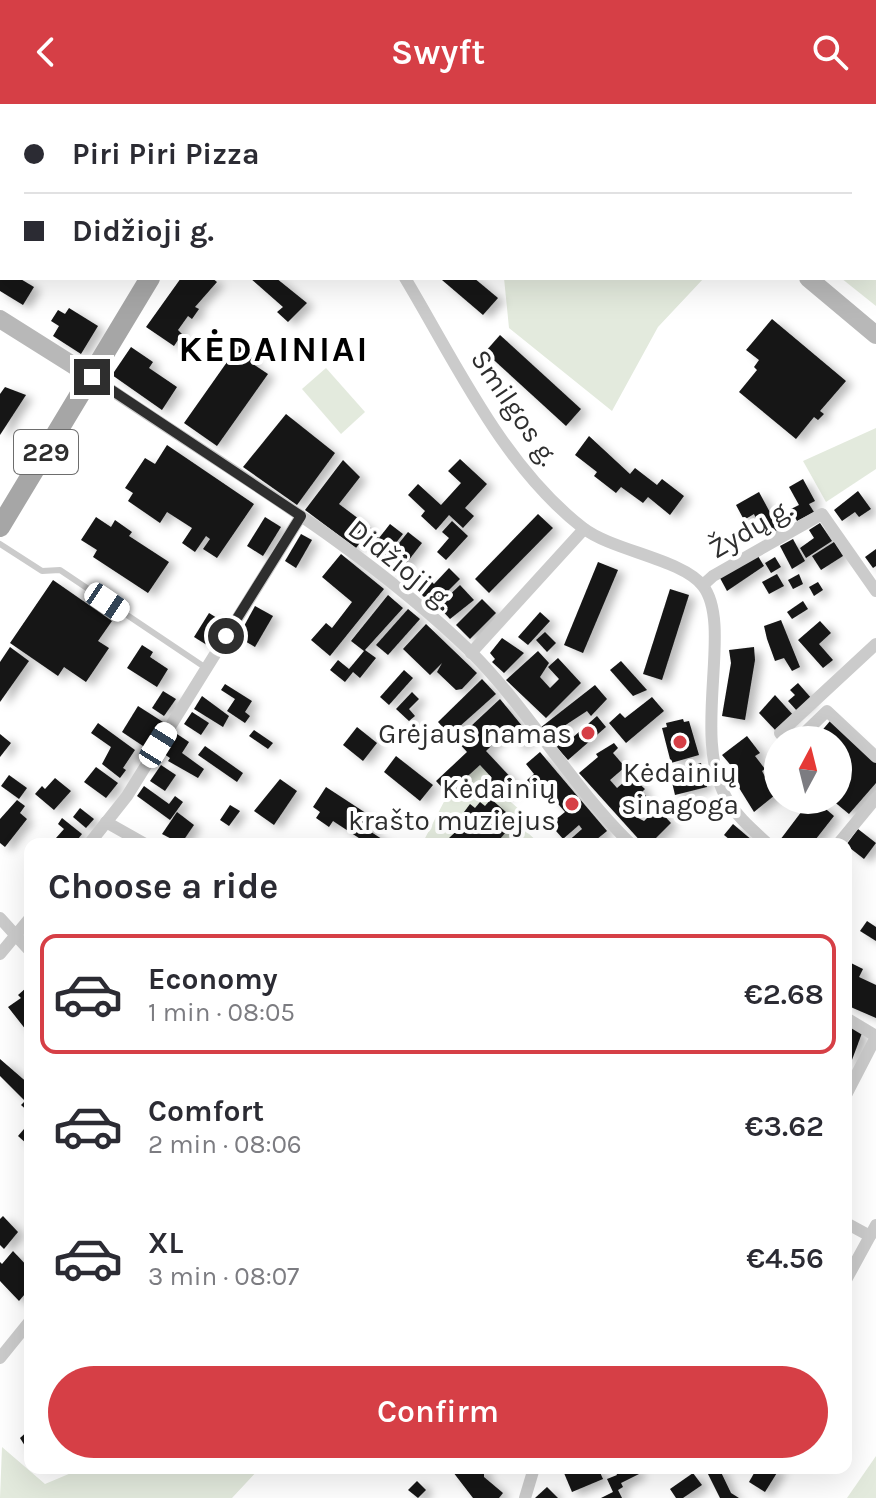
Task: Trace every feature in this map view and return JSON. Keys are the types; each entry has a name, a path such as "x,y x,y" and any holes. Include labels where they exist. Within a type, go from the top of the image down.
{"main road":[{"name":"229","path":"0,527 149,280"},
{"path":"810,280 876,335"},
{"path":"0,319 92,377"}],"street":[{"name":"Smilgos g.","path":"406,280 519,462 584,529 685,573 703,585"},
{"name":"Didžioji g.","path":"92,377 301,516 390,581 471,653 590,800 625,838"},
{"name":"Žydų g.","path":"703,585 713,576 822,514 876,591"},
{"path":"94,838 127,796 301,516"},
{"path":"471,653 584,529"},
{"path":"703,585 715,620 710,727 717,777 736,813 762,838"},
{"path":"788,726 876,644"},
{"path":"811,726 827,711 843,726"},
{"path":"852,734 876,757"},
{"path":"843,838 876,798"},
{"path":"106,822 134,838"},
{"path":"0,918 24,945"},
{"path":"0,954 24,926"},
{"path":"852,1022 876,1036 852,1083"},
{"path":"852,1225 873,1231 852,1269"},
{"path":"0,1358 24,1328"},
{"path":"525,1498 532,1474"}],"lane":[{"path":"0,544 42,571 60,570 206,668"}],"shaded area":[{"path":"504,280 702,280 658,327 612,411 509,328"},
{"path":"844,280 876,280 876,306"},
{"path":"326,368 365,412 341,434 302,389"},
{"path":"876,428 876,469 826,502 803,461"},
{"path":"480,765 492,778 488,782 536,824 528,833 533,838 425,838 448,794"},
{"path":"2,1447 24,1466 24,1474 33,1474 45,1484 69,1474 254,1474 232,1498 0,1498"},
{"path":"876,1456 876,1498 847,1498"}],"building":[{"path":"0,280 22,280 34,287 23,305 0,291"},
{"path":"180,280 217,282 195,307 199,309 192,319 188,316 178,330 182,334 174,346 146,327"},
{"path":"252,280 278,280 307,303 288,322 277,312 283,307"},
{"path":"442,280 476,280 498,298 483,315"},
{"path":"69,308 98,326 81,354 53,336 59,326 51,321 58,310 65,314"},
{"path":"772,319 846,381 820,411 824,414 818,420 814,417 796,439 739,392 757,370 754,367 759,360 746,350"},
{"path":"500,335 581,409 566,426 485,352"},
{"path":"239,345 254,356 250,362 268,374 217,446 184,423"},
{"path":"131,347 153,362 149,368 177,387 162,410 112,375"},
{"path":"5,387 26,395 0,435 0,394"},
{"path":"286,414 335,453 297,505 243,467"},
{"path":"589,436 630,474 635,468 657,485 662,479 684,496 670,515 648,497 643,503 621,487 616,493 594,476 597,472 575,455"},
{"path":"167,445 254,504 217,558 203,549 210,539 206,536 195,552 182,543 192,528 167,512 160,523 128,501 133,493 125,488 145,458 155,464"},
{"path":"460,459 487,484 465,508 474,516 463,528 449,515 436,530 421,516 425,511 408,495 418,484 441,505 461,483 448,471"},
{"path":"343,460 360,477 339,504 371,528 356,548 305,510"},
{"path":"803,479 815,501 809,504 814,512 797,521 791,509 799,505 789,487"},
{"path":"858,491 871,509 859,517 855,512 842,521 834,510"},
{"path":"759,492 779,529 764,537 754,514 744,520 736,505"},
{"path":"538,514 553,528 489,593 475,579"},
{"path":"96,517 111,527 115,520 132,532 129,536 169,562 148,593 93,557 97,550 81,540"},
{"path":"265,517 281,527 263,556 247,546"},
{"path":"452,521 468,536 446,560 437,552 449,538 442,532"},
{"path":"820,523 832,541 806,558 800,548 814,538 809,530"},
{"path":"390,524 403,534 383,559 366,544 374,534 379,538"},
{"path":"408,532 422,543 398,574 383,563"},
{"path":"301,534 312,540 296,568 285,561"},
{"path":"793,539 805,561 792,569 780,546"},
{"path":"834,542 843,556 821,570 812,556"},
{"path":"876,549 876,566 873,568 865,557"},
{"path":"341,554 384,589 330,656 311,640 326,623 332,628 352,602 322,577"},
{"path":"758,556 764,566 727,591 720,578"},
{"path":"775,557 781,567 771,573 765,563"},
{"path":"598,562 618,570 583,653 564,645"},
{"path":"449,568 460,579 433,606 415,588 428,578 434,584"},
{"path":"777,574 784,586 769,594 762,582"},
{"path":"799,574 803,584 793,589 788,580"},
{"path":"53,580 112,621 98,641 109,648 86,682 64,667 58,676 10,643"},
{"path":"818,582 823,590 814,596 809,587"},
{"path":"460,585 474,600 450,619 438,606"},
{"path":"670,589 689,595 662,680 643,674"},
{"path":"388,595 403,608 365,650 376,658 360,678 353,672 345,682 330,670 338,660 349,669 364,651 351,641"},
{"path":"482,599 496,613 470,639 456,625"},
{"path":"803,601 808,609 792,619 787,612"},
{"path":"255,606 273,616 255,647 238,637"},
{"path":"408,609 420,619 388,655 376,645"},
{"path":"540,612 550,621 528,645 518,637"},
{"path":"209,613 225,623 210,647 194,637"},
{"path":"781,620 800,667 792,671 784,658 775,661 764,626"},
{"path":"820,621 831,633 819,644 833,660 823,668 798,640"},
{"path":"426,624 477,673 462,689 456,690 437,672 442,663 430,675 403,649"},
{"path":"545,632 556,643 547,652 536,640"},
{"path":"502,638 524,653 504,673 492,662 495,659 490,653"},
{"path":"142,645 153,652 150,657 168,669 157,687 127,668"},
{"path":"10,647 29,661 0,702 0,662"},
{"path":"754,647 755,660 745,720 722,716 731,663 729,650"},
{"path":"538,651 549,663 540,677 550,688 559,679 548,667 558,658 581,683 546,718 506,680"},
{"path":"621,661 647,690 633,696 610,670"},
{"path":"404,670 413,678 389,705 380,697"},
{"path":"482,679 496,694 450,735 438,722"},
{"path":"798,683 812,699 798,712 788,701 795,695 790,690"},
{"path":"225,684 252,701 245,712 250,716 245,723 227,711 235,699 221,690"},
{"name":"Grėjaus namas","path":"595,685 607,699 591,716 587,711 561,728 571,739 597,716 606,727 568,760 540,728"},
{"path":"163,691 176,699 164,716 152,708"},
{"path":"412,692 419,699 409,709 415,716 409,721 396,709"},
{"path":"775,695 794,716 782,726 771,726 759,713"},
{"path":"202,696 229,716 223,727 194,709"},
{"path":"652,697 664,711 626,743 609,723 620,713 625,718"},
{"path":"500,699 532,738 518,747 508,730 486,751 517,784 503,797 488,781 492,778 480,765 448,794 436,781 467,752 456,740"},
{"path":"138,706 163,722 146,748 122,732"},
{"path":"192,712 209,723 201,735 184,724"},
{"name":"Kėdainių sinagoga","path":"683,719 684,722 689,721 699,755 671,763 662,728 667,727 666,723"},
{"path":"98,723 135,750 120,778 102,764 111,747 91,733"},
{"path":"357,727 377,743 363,761 343,745"},
{"path":"254,730 273,743 268,749 249,736"},
{"path":"0,734 11,743 0,757"},
{"path":"177,734 189,742 182,753 204,769 198,778 168,761 170,758 164,754"},
{"path":"747,736 760,753 755,756 764,768 764,804 754,812 736,783 738,781 731,772 734,769 722,755"},
{"path":"852,740 876,761 876,783 852,811"},
{"path":"614,743 618,748 613,753 625,767 610,780 617,788 631,776 645,789 642,792 647,797 632,815 644,821 657,808 671,823 656,838 638,838 579,773 598,757 596,754"},
{"path":"205,746 243,773 237,782 198,755"},
{"path":"540,752 607,831 598,838 572,838 582,829 579,825 562,838 550,824 565,812 541,784 535,789 527,780 534,774 526,764"},
{"path":"396,756 433,785 420,801 384,772"},
{"path":"701,763 707,787 675,795 671,778 681,776 680,769"},
{"path":"161,765 176,775 165,791 150,781"},
{"path":"96,767 118,783 106,798 84,782"},
{"path":"9,775 27,788 19,799 1,786"},
{"path":"55,778 71,791 54,810 35,794"},
{"path":"280,779 297,791 274,825 254,811"},
{"path":"144,786 169,804 175,796 183,802 170,820 137,796"},
{"path":"326,787 375,819 368,830 380,838 359,838 333,821 329,827 316,818 320,812 313,807"},
{"path":"491,799 506,812 501,819 510,827 501,838 449,838 467,821 461,816 470,804 475,808 480,802 485,806"},
{"path":"17,800 25,806 20,813 27,819 5,847 0,843 0,819"},
{"path":"230,805 240,811 229,826 220,820"},
{"path":"80,808 94,819 86,828 73,817"},
{"path":"177,812 194,825 185,838 170,838 162,834"},
{"path":"800,814 832,814 834,816 817,838 782,838"},
{"path":"62,818 82,834 79,838 56,838 64,829 58,824"},
{"path":"733,824 749,838 728,838 724,835"},
{"path":"858,829 876,843 864,859 852,850 851,838"},
{"path":"867,921 876,927 876,941 860,931"},
{"path":"852,964 863,969 859,977 876,985 876,1018 852,1008"},
{"path":"24,990 24,1027 8,1007 21,998 18,995"},
{"path":"852,1027 862,1033 852,1060"},
{"path":"0,1059 24,1080 24,1100 0,1076"},
{"path":"3,1216 18,1232 4,1249 0,1245 0,1219"},
{"path":"13,1251 24,1263 24,1295 19,1301 0,1281 0,1262 2,1264"},
{"path":"455,1474 484,1474 503,1493 499,1498 473,1498"},
{"path":"564,1474 601,1474 603,1479 572,1492"},
{"path":"639,1474 621,1483 623,1487 618,1490 622,1498 601,1498 613,1492 607,1479 617,1475"},
{"path":"692,1474 702,1485 683,1498 676,1498 670,1489"},
{"path":"708,1474 722,1474 731,1493 739,1498 720,1498"},
{"path":"754,1474 776,1474 765,1492 749,1482"},
{"path":"417,1481 426,1490 418,1498 408,1490"},
{"path":"547,1487 558,1498 535,1498"}],"place":[{"name":"Grėjaus namas","path":"588,733"},
{"name":"Kėdainių sinagoga","path":"680,742"},
{"name":"Kėdainių krašto muziejus","path":"572,804"}],"district":[{"name":"KĖDAINIAI","path":"274,348"}],"route":[{"path":"92,377 301,516 226,636"}]}
